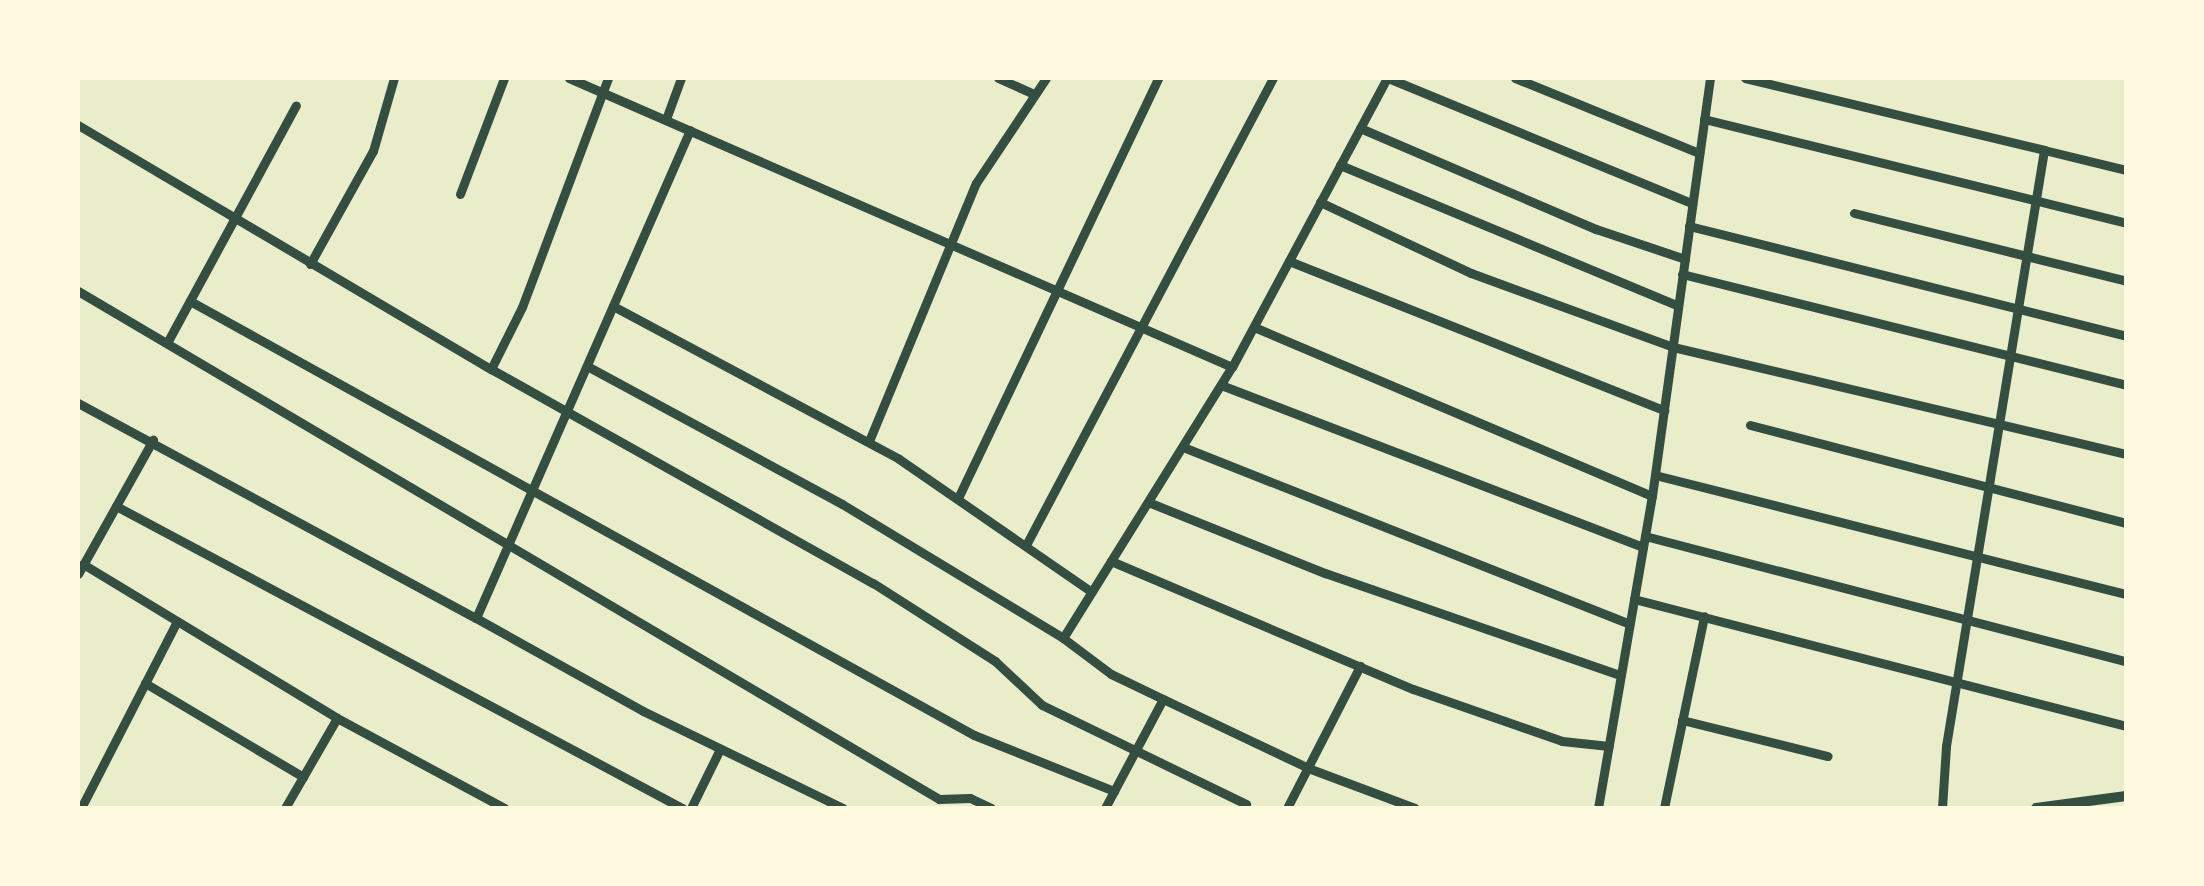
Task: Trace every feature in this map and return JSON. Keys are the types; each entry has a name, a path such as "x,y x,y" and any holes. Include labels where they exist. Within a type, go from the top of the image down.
{"street":[{"path":"310,264 373,150 394,78"},
{"path":"460,194 504,78"},
{"path":"569,78 1232,367"},
{"path":"491,369 522,307 608,78"},
{"path":"666,119 681,78"},
{"path":"998,78 1034,94"},
{"path":"869,441 954,245 976,183 1046,78"},
{"path":"958,498 1158,78"},
{"path":"1026,544 1273,78"},
{"path":"1063,638 1232,367 1387,78 1692,203"},
{"path":"1515,78 1699,153"},
{"path":"1598,808 1652,496 1710,78"},
{"path":"1745,78 2126,170"},
{"path":"168,341 237,222 296,105"},
{"path":"1704,119 2126,223"},
{"path":"78,125 491,369 873,583 995,661 1042,705 1246,804"},
{"path":"1360,128 1596,229 1684,259"},
{"path":"476,618 690,130"},
{"path":"1942,808 1956,685 2031,258 2044,150"},
{"path":"1340,165 1678,306"},
{"path":"1320,202 1471,273 1673,346 2126,454"},
{"path":"1854,213 2126,281"},
{"path":"1689,226 2126,336"},
{"path":"1288,261 1664,410"},
{"path":"1682,274 2126,385"},
{"path":"78,291 168,341 506,549 712,662 939,799 970,798 991,808"},
{"path":"190,302 974,735 1114,791"},
{"path":"613,306 869,441 1092,592"},
{"path":"1254,326 1652,496"},
{"path":"587,366 842,504 1063,638 1111,674 1308,768 1415,808"},
{"path":"1221,385 1644,542 2126,661"},
{"path":"78,403 153,440 720,749 843,808"},
{"path":"1750,424 1991,484 2126,523"},
{"path":"153,440 80,569 337,718 492,805 504,808"},
{"path":"1182,447 1629,624"},
{"path":"1655,475 2126,594"},
{"path":"1148,502 1326,573 1620,675"},
{"path":"116,506 682,808"},
{"path":"1111,561 1507,724 1609,746"},
{"path":"1634,599 2126,726"},
{"path":"1664,808 1704,616"},
{"path":"81,808 177,622"},
{"path":"1291,807 1360,666"},
{"path":"145,684 304,777"},
{"path":"1105,808 1163,699"},
{"path":"285,808 337,718"},
{"path":"1682,720 1828,756"},
{"path":"692,808 720,749"},
{"path":"2036,808 2126,796"}]}
